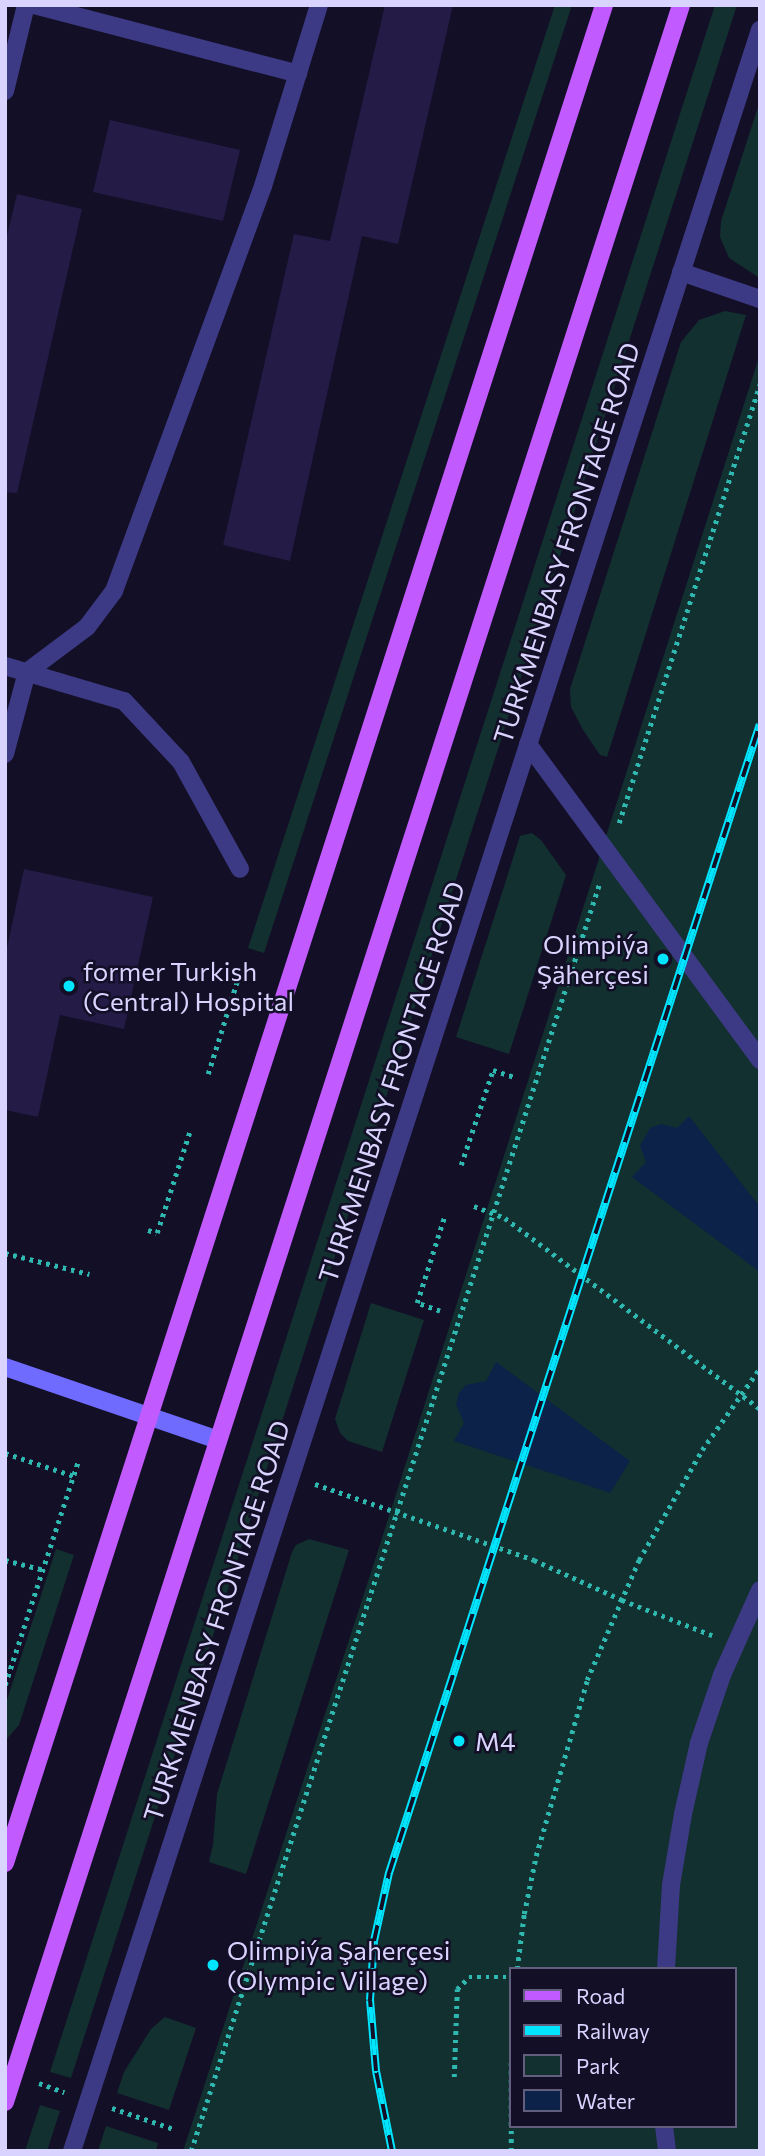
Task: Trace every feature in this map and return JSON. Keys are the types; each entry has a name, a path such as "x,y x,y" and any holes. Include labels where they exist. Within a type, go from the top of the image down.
{"main road":[{"path":"5,1863 604,5"},
{"path":"5,2102 681,5"}],"street":[{"path":"5,91 26,5"},
{"path":"34,5 298,74"},
{"path":"5,754 27,672 88,627 114,591 263,186 319,5"},
{"name":"TURKMENBASY FRONTAGE ROAD","path":"72,2151 760,30"},
{"path":"681,272 760,299"},
{"path":"5,666 124,701 181,762 240,869"},
{"path":"528,744 760,1060"},
{"path":"5,1367 218,1440"},
{"path":"666,1967 671,1885 699,1743 735,1644 760,1590"},
{"path":"664,2128 667,2151"}],"path":[{"path":"191,2151 760,384"},
{"path":"208,1074 240,972"},
{"path":"461,1165 493,1070 514,1077"},
{"path":"148,1230 157,1233 191,1128"},
{"path":"474,1206 505,1218 760,1409"},
{"path":"440,1311 416,1304 444,1218"},
{"path":"5,1253 89,1274"},
{"path":"517,1967 531,1879 587,1680 639,1560 702,1450 760,1368"},
{"path":"5,1453 74,1476"},
{"path":"5,1685 78,1461"},
{"path":"291,1476 534,1560 622,1600 735,1644"},
{"path":"5,1560 44,1570"},
{"path":"454,2077 457,1989 469,1977 510,1977"},
{"path":"511,2128 511,2151"}],"green space":[{"path":"555,5 572,5 264,953 248,948"},
{"path":"715,5 737,5 71,2078 50,2072"},
{"path":"760,101 758,277 729,258 720,237 721,221"},
{"path":"725,311 746,315 607,757 600,755 583,730 571,707 570,689 681,342 699,320"},
{"name":"Olimpiýa Şäherçesi","path":"760,354 760,2151 183,2151 374,1563"},
{"path":"532,833 541,840 566,875 509,1054 456,1037 520,836"},
{"path":"371,1303 424,1320 382,1452 348,1441 340,1433 335,1419"},
{"path":"309,1539 349,1550 246,1874 209,1862 217,1794 292,1552 296,1545"},
{"path":"56,1549 74,1555 19,1725 5,1741 5,1706"},
{"path":"165,2017 196,2028 169,2110 117,2093 124,2072 151,2029"},
{"path":"40,2105 60,2111 47,2151 25,2151"},
{"path":"106,2126 158,2143 156,2151 98,2151"}],"water":[{"path":"689,1116 760,1207 760,1272 632,1177 646,1162 640,1146 650,1128 661,1124 677,1128"},
{"path":"496,1362 630,1461 610,1493 454,1441 464,1423 456,1404 459,1393 466,1385 486,1381"}],"building":[{"path":"385,5 453,5 398,244 362,236 290,561 223,545 294,234 330,241"},
{"path":"110,120 240,150 223,221 93,192"},
{"path":"17,194 82,209 17,493 5,492 5,244"},
{"name":"former Turkish (Central) Hospital","path":"24,869 153,897 124,1029 60,1015 38,1117 5,1110 5,957"}],"railway":[{"path":"392,2151 376,2071 370,2000 374,1941 389,1873 760,724"}],"place":[{"name":"Olimpiýa Şäherçesi","path":"663,959"},
{"name":"former Turkish (Central) Hospital","path":"69,986"},
{"name":"M4","path":"459,1741"},
{"name":"Olimpiýa Şaherçesi (Olympic Village)","path":"213,1965"}]}
